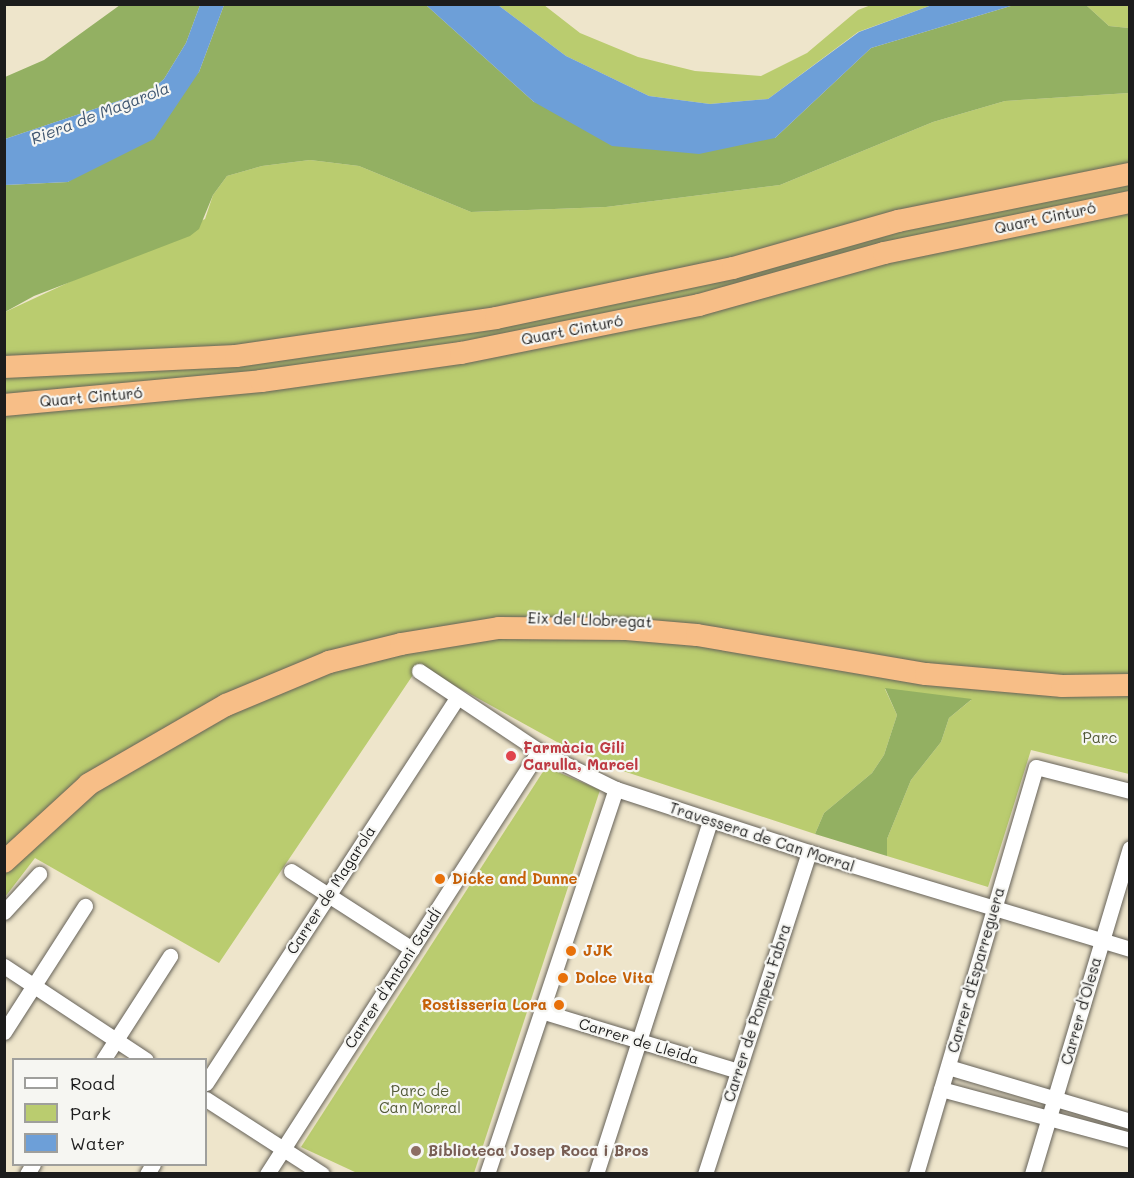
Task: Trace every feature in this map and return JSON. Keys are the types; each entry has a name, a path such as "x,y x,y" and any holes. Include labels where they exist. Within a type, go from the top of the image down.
{"highway":[{"name":"Quart Cinturó","path":"4,367 236,356 495,318 734,268 898,221 1130,174"},
{"name":"Quart Cinturó","path":"4,405 261,381 461,353 699,305 884,254 1130,202"},
{"name":"Eix del Llobregat","path":"4,862 89,784 108,760 153,729 246,681 345,647 455,623 507,618 639,620 996,670 1130,675"},
{"name":"Eix del Llobregat","path":"89,784 226,705 329,662 401,644 499,628 649,631 697,635 926,674 1062,686 1130,685"}],"street":[{"name":"Travessera de Can Morral","path":"419,671 538,751 616,789 809,852 1130,949"},
{"name":"Carrer de Magarola","path":"207,1081 457,698"},
{"name":"Carrer d'Antoni Gaudí","path":"267,1173 538,751"},
{"name":"Carrer d'Esparreguera","path":"916,1173 1036,767 1130,791"},
{"path":"487,1173 616,789"},
{"path":"596,1173 710,821"},
{"name":"Carrer d'Olesa","path":"1032,1173 1130,848"},
{"name":"Carrer de Pompeu Fabra","path":"705,1173 809,852"},
{"path":"291,871 412,949"},
{"path":"4,912 39,874"},
{"path":"4,1032 85,906"},
{"path":"103,1058 170,956"},
{"path":"4,966 144,1058"},
{"name":"Carrer de Lleida","path":"541,1011 738,1071"},
{"path":"948,1066 1130,1120"},
{"path":"941,1089 1048,1116 1130,1140"},
{"path":"207,1100 322,1173"}],"green space":[{"path":"120,5 200,5 186,43 164,79 151,90 5,139 5,77 44,60"},
{"path":"224,5 426,5 534,102 775,138 871,48 1014,5 1086,5 1109,26 1129,28 1129,93 1005,101 933,122 780,185 606,207 471,212 359,166 310,160 262,166 227,176 213,195 199,229 190,236 34,296 5,312 5,185 68,182 199,72"},
{"path":"498,5 544,5 580,33 638,57 695,71 761,76 807,53 858,10 871,5 932,5 858,32 768,99 710,104 649,96 566,56"},
{"path":"1086,5 1129,5 1129,28 1109,26"},
{"name":"Parc","path":"1129,93 1129,774 1031,750 988,887 887,856 887,839 911,780 941,742 949,718 971,700 885,689 897,715 884,755 872,773 824,813 815,834 623,771 557,742 419,666 219,963 35,858 5,897 5,312 205,219 213,195 227,176 262,166 310,160 359,166 471,212 606,207 780,185 933,122 1005,101"},
{"path":"885,688 972,699 949,718 941,742 911,780 887,839 887,856 815,834 824,813 872,773 884,755 897,715"},
{"name":"Parc de Can Morral","path":"546,767 600,790 474,1173 357,1173 301,1147"}],"water":[{"name":"Riera de Magarola","path":"200,5 224,5 199,72 154,139 68,182 5,185 5,139 151,90 164,79 186,43"},
{"path":"426,5 498,5 566,56 649,96 710,104 768,99 859,32 932,5 1014,5 871,48 775,138 699,154 612,146 534,102"}],"place":[{"name":"Farmàcia Gili Carulla, Marcel","path":"511,756"},
{"name":"Dicke and Dunne","path":"440,879"},
{"name":"JJK","path":"571,951"},
{"name":"Dolce Vita","path":"563,978"},
{"name":"Rostisseria Lora","path":"559,1005"},
{"name":"Biblioteca Josep Roca i Bros","path":"416,1151"}]}
